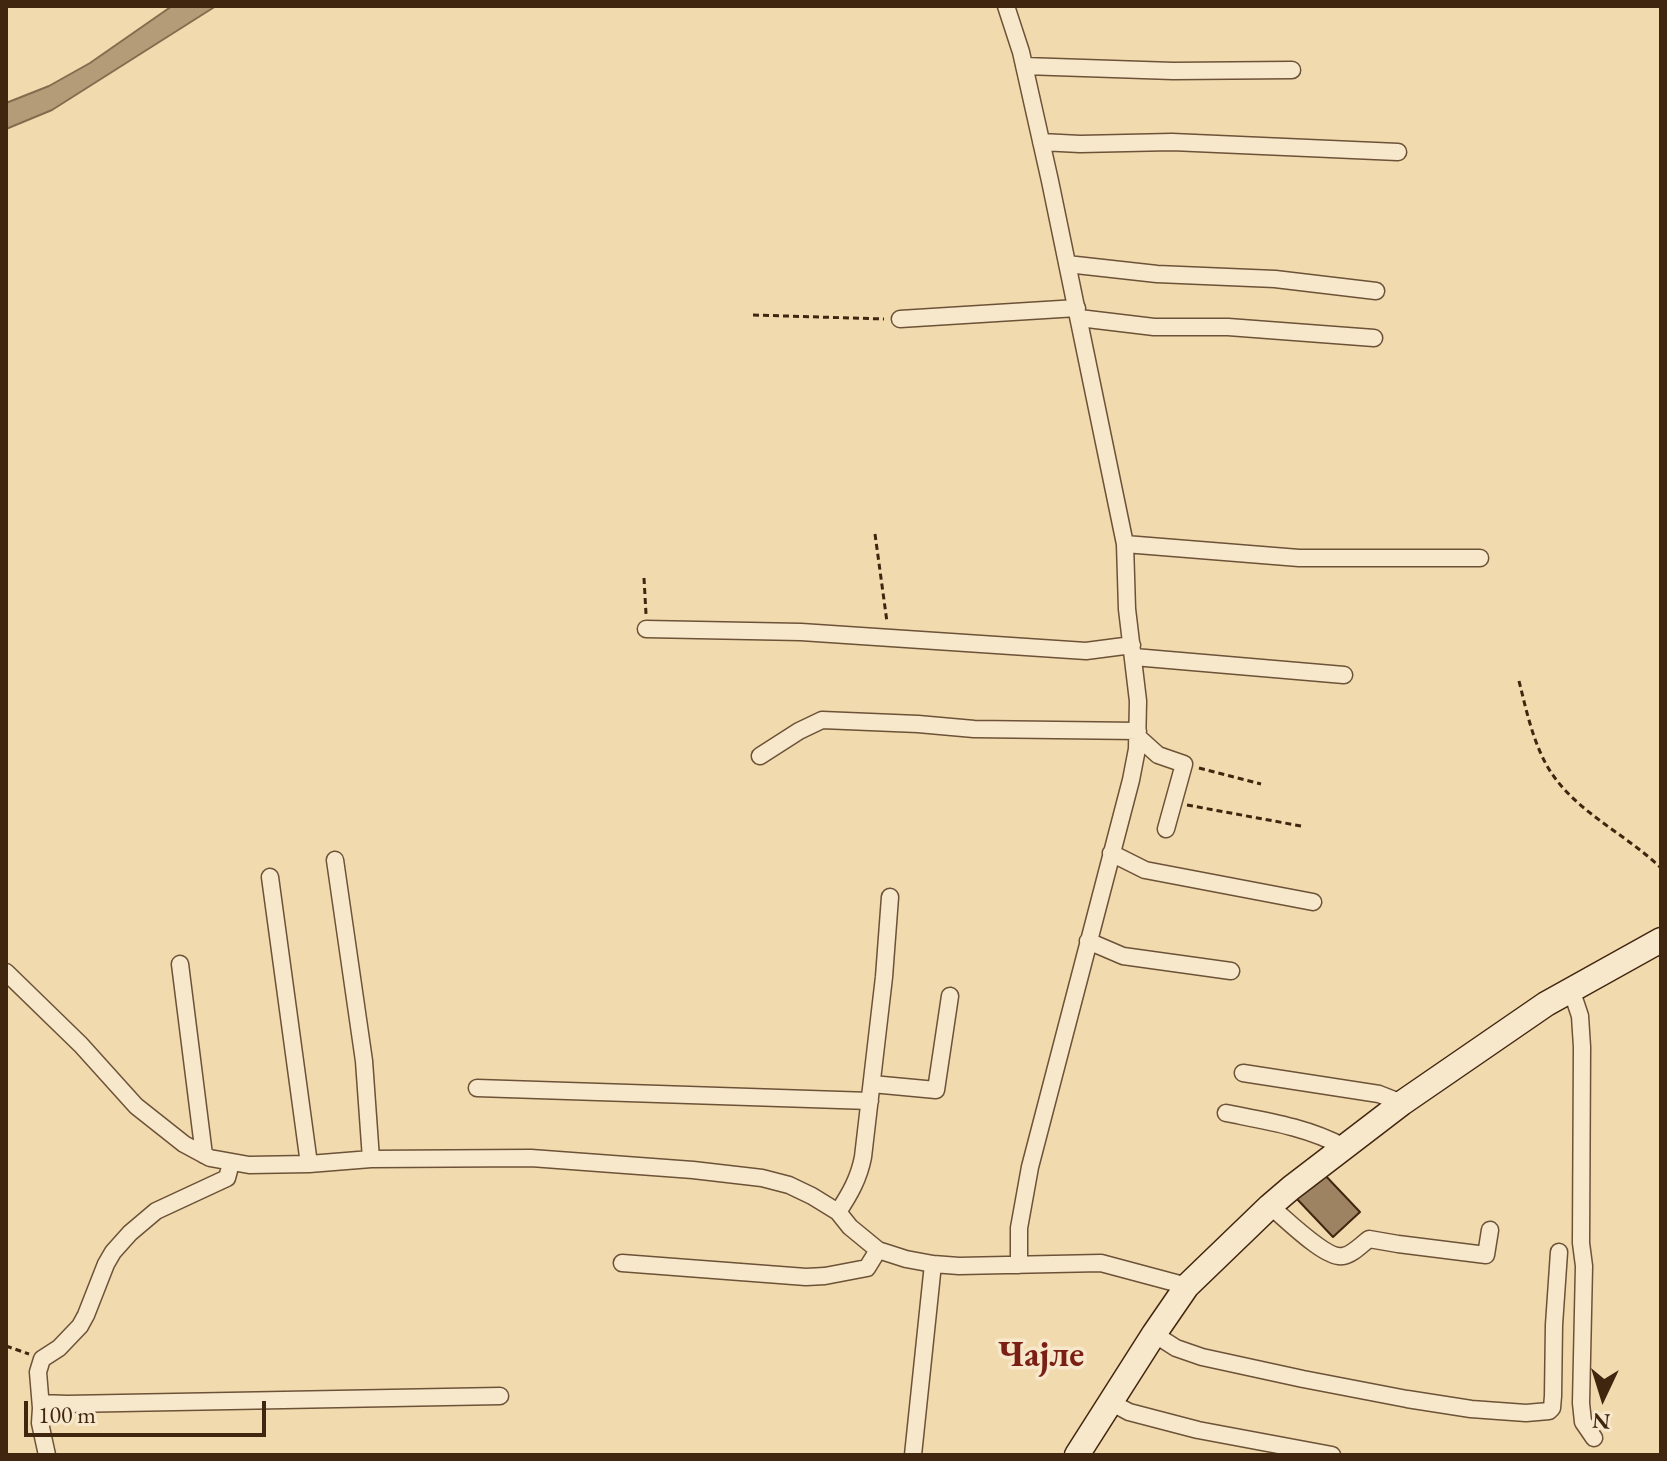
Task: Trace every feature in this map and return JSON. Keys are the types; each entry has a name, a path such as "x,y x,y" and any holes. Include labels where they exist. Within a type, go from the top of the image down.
{"main road":[{"path":"1082,1453 1187,1286 1270,1206 1402,1103 1546,1004 1660,945"}],"street":[{"path":"1006,6 1024,66 1041,142 1125,544 1127,609 1138,734 1131,780 1030,1167 1019,1228 1019,1265"},
{"path":"1024,66 1173,71 1292,70"},
{"path":"1041,142 1172,142 1398,152"},
{"path":"1067,264 1157,274 1275,279 1376,291"},
{"path":"900,319 1078,313 1154,327 1228,327 1374,338"},
{"path":"1125,544 1299,558 1480,558"},
{"path":"646,629 801,632 1086,651 1133,651 1344,675"},
{"path":"760,756 822,720 1138,734 1158,755 1184,764 1166,829"},
{"path":"1111,853 1145,870 1313,902"},
{"path":"335,860 364,1061 371,1159"},
{"path":"270,877 309,1164"},
{"path":"838,1212 855,1187 860,1172 884,977 890,897"},
{"path":"1088,941 1123,956 1231,971"},
{"path":"180,964 204,1155"},
{"path":"6,972 81,1045 136,1106 184,1144 204,1155 231,1163 531,1158 762,1178 789,1185 812,1196 838,1212 850,1227 878,1250 906,1259 933,1264 1101,1263 1187,1286"},
{"path":"1571,989 1580,1016 1582,1047 1581,1228 1584,1266 1581,1403 1583,1422 1594,1438"},
{"path":"477,1088 936,1090 950,996"},
{"path":"1243,1073 1379,1094 1402,1103"},
{"path":"1226,1113 1290,1126 1344,1147"},
{"path":"47,1455 40,1423 38,1372 42,1359 59,1348 80,1326 106,1264 130,1233 156,1211 227,1178 231,1163"},
{"path":"1270,1206 1325,1251 1339,1257 1369,1239 1486,1255 1490,1230"},
{"path":"622,1263 806,1277 867,1268 878,1250"},
{"path":"1154,1334 1176,1348 1202,1357 1303,1379 1471,1409 1542,1413 1552,1408 1559,1252"},
{"path":"913,1455 933,1264"},
{"path":"41,1403 500,1396"},
{"path":"1112,1403 1129,1412 1198,1430 1332,1455"}],"path":[{"path":"753,315 900,319"},
{"path":"875,534 890,638"},
{"path":"644,578 646,629"},
{"path":"1519,681 1531,727 1546,764 1560,784 1583,807 1661,868"},
{"path":"1184,764 1261,784"},
{"path":"1173,802 1301,826"},
{"path":"6,1346 42,1359"}],"shaded area":[{"path":"172,6 216,6 52,110 6,129 6,103 49,86 90,63"}],"building":[{"path":"1322,1172 1360,1212 1333,1237 1296,1198"}],"district":[{"name":"Чајле","path":"1041,1356"}]}
